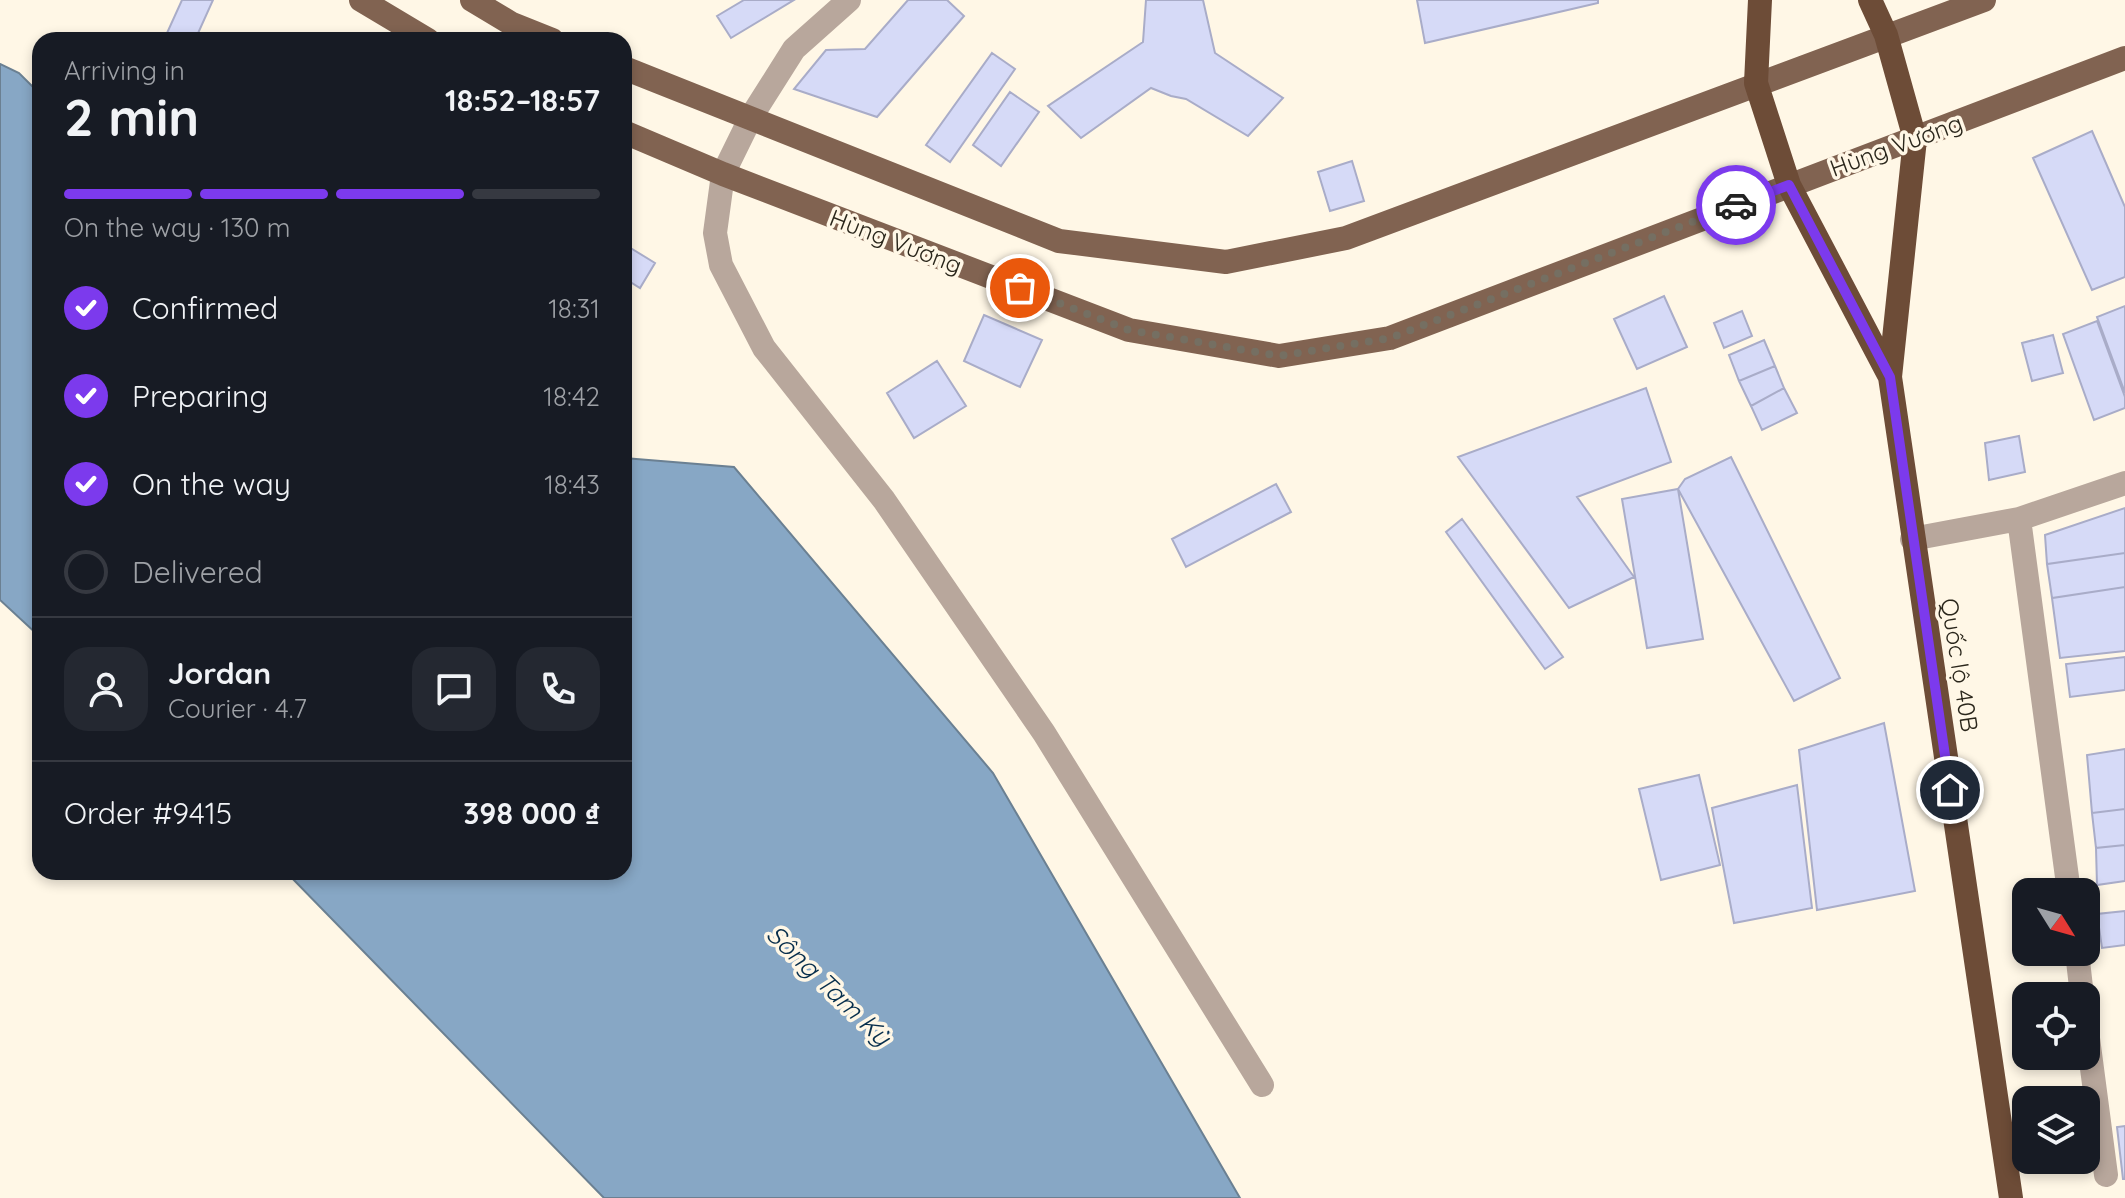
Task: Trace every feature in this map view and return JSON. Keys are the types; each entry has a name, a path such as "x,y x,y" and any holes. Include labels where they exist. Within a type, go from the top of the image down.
{"highway":[{"path":"1760,0 1756,83 1789,185 1890,377"},
{"path":"1870,0 1886,35 1915,139 1890,377"},
{"name":"Quốc lộ 40B","path":"1890,377 2011,1198"}],"main road":[{"path":"361,0 415,32"},
{"path":"472,0 532,32"},
{"path":"632,71 1059,241 1226,262 1346,238 1984,0"},
{"name":"Hùng Vương","path":"632,135 723,174 1129,330 1279,356 1390,338 2125,58"}],"street":[{"path":"849,0 794,49 751,117 723,174 715,233 721,265 764,348 884,500 1044,733 1262,1085"},
{"path":"1912,539 2019,519 2125,483"},
{"path":"2019,519 2067,878"},
{"path":"2092,1070 2106,1175"}],"water":[{"path":"0,64 19,73 32,86 32,630 0,600"},
{"name":"Sông Tam Kỳ","path":"632,459 734,467 993,773 1240,1198 604,1198 294,880 632,880"}],"building":[{"path":"182,0 213,0 199,32 167,32"},
{"path":"744,0 794,0 731,38 717,16"},
{"path":"908,0 947,0 964,16 877,117 794,89 826,50 865,49"},
{"path":"1146,0 1203,0 1215,53 1283,98 1248,136 1186,99 1151,88 1081,138 1048,106 1143,42"},
{"path":"1417,0 1598,0 1598,3 1425,43"},
{"path":"992,53 1015,69 950,162 926,145"},
{"path":"1010,92 1039,112 1001,166 973,145"},
{"path":"2092,131 2125,207 2125,277 2092,290 2033,158"},
{"path":"1352,161 1364,201 1330,211 1318,172"},
{"path":"632,249 655,263 640,288 632,283"},
{"path":"1664,296 1687,347 1637,369 1614,319"},
{"path":"2125,306 2125,393 2097,317"},
{"path":"1742,311 1752,336 1724,348 1714,323"},
{"path":"984,315 1042,340 1020,387 964,361"},
{"path":"2097,321 2125,397 2125,408 2094,420 2063,334"},
{"path":"2053,335 2063,373 2032,381 2022,343"},
{"path":"1764,340 1775,366 1739,381 1729,355"},
{"path":"937,361 966,406 914,438 887,393"},
{"path":"1775,366 1784,388 1751,406 1739,381"},
{"path":"1646,388 1671,462 1577,497 1634,577 1569,608 1458,457"},
{"path":"1784,388 1797,413 1762,430 1751,406"},
{"path":"2019,436 2025,472 1989,480 1985,443"},
{"path":"1731,457 1840,678 1794,701 1678,489 1685,479"},
{"path":"1276,484 1291,512 1186,567 1172,539"},
{"path":"1678,489 1703,639 1647,648 1622,499"},
{"path":"2125,508 2125,553 2047,564 2045,535"},
{"path":"1462,519 1563,657 1545,669 1446,532"},
{"path":"2125,553 2125,587 2052,598 2047,564"},
{"path":"2125,587 2125,651 2060,658 2052,598"},
{"path":"2125,657 2125,690 2070,697 2066,664"},
{"path":"1884,723 1915,891 1817,910 1799,750"},
{"path":"2125,749 2125,809 2092,813 2087,755"},
{"path":"1699,775 1720,865 1661,880 1639,789"},
{"path":"1797,785 1812,908 1734,923 1712,808"},
{"path":"2125,809 2125,845 2096,848 2092,813"},
{"path":"2125,845 2125,881 2100,885 2100,878 2097,878 2096,848"},
{"path":"2125,911 2125,945 2102,948 2100,914"},
{"path":"2125,1126 2125,1179 2123,1179 2117,1127"}],"way so far":[{"path":"1020,288 1129,330 1279,356 1390,338 1736,205"}],"route":[{"path":"1736,205 1789,185 1890,377 1950,790"}]}
